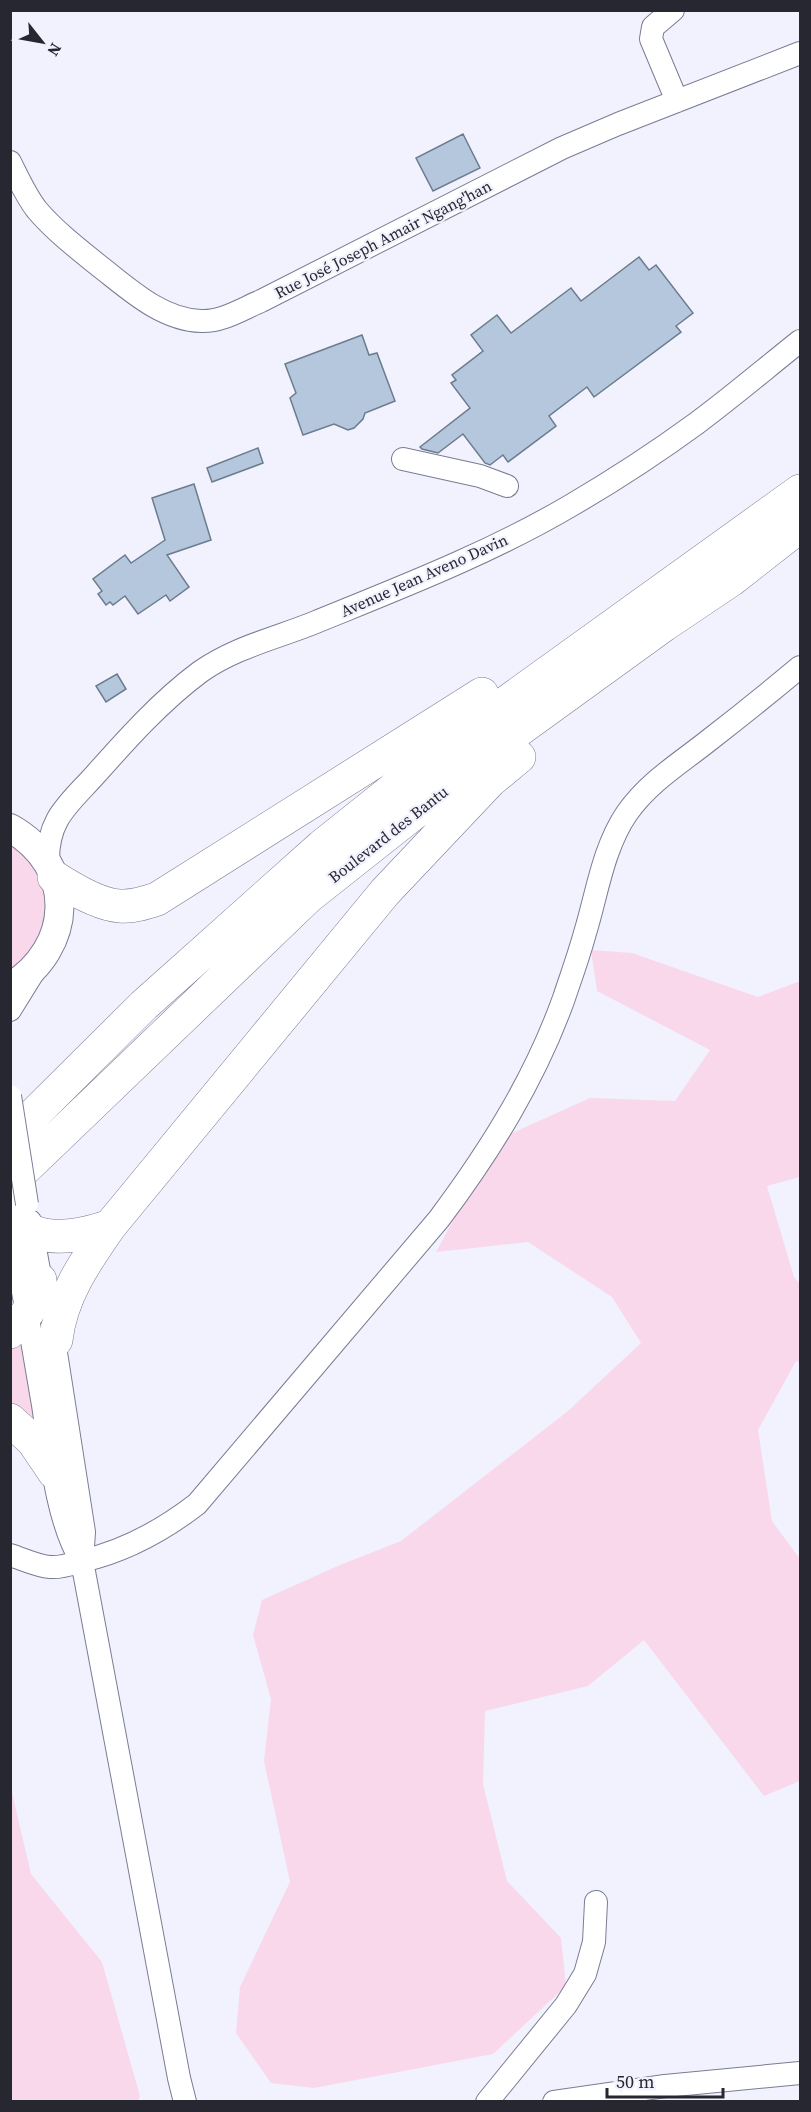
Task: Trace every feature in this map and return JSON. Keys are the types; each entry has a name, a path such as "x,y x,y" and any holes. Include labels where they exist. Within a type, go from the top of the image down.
{"highway":[{"path":"51,870 78,892 118,906 140,904 157,899 474,699 731,529 800,491"},
{"name":"Boulevard des Bantu","path":"10,1138 144,1005 322,846 460,735 800,491"},
{"name":"Boulevard des Bantu","path":"18,1212 308,897 519,730 664,625 731,580 801,526"},
{"path":"56,1340 58,1319 71,1286 110,1226 385,892 490,781 731,580"},
{"path":"18,1212 52,1236 90,1233 110,1226"},
{"path":"19,1322 40,1280"},
{"path":"10,1419 33,1441 54,1472"}],"main road":[{"path":"10,828 31,842 51,870 60,904 57,931 46,956 24,978 10,987"}],"street":[{"path":"673,10 653,27 651,39 677,101"},
{"name":"Rue José Joseph Amair Ngang'han","path":"10,162 35,208 68,240 156,308 180,318 202,322 223,318 251,305 562,148 801,53"},
{"name":"Avenue Jean Aveno Davin","path":"59,815 146,721 200,672 233,652 314,623 434,573 527,530 570,506 697,423 801,341"},
{"path":"404,459 480,476 507,486"},
{"path":"10,1555 49,1567 102,1556 138,1543 173,1523 198,1504 439,1220 474,1173 512,1112 537,1063 563,1000 585,933 594,894 614,838 626,815 644,791 667,771 801,667"},
{"path":"10,828 29,827 59,815"},
{"path":"51,870 49,835 59,815"},
{"path":"10,1010 37,966"},
{"path":"10,1096 18,1212 19,1322 69,1537 82,1561"},
{"path":"18,1212 56,1340 84,1532 82,1561 185,2101"},
{"path":"487,2102 566,2004 585,1974 594,1942 596,1902"},
{"path":"554,2102 665,2086 801,2073"}],"shaded area":[{"path":"11,842 32,861 44,884 47,911 41,937 11,973"},
{"path":"591,950 632,953 758,997 800,981 800,1177 767,1186 794,1277 800,1284 800,1362 796,1361 758,1430 772,1521 800,1559 800,1781 764,1796 644,1640 588,1686 485,1711 483,1784 507,1881 561,1938 566,1986 493,2054 314,2088 271,2083 236,2033 240,1987 290,1882 264,1761 271,1699 253,1635 262,1600 401,1541 568,1411 641,1343 612,1297 528,1242 436,1252 497,1140 590,1098 675,1101 710,1050 597,991"},
{"path":"20,1335 39,1434 11,1410 10,1342"},
{"path":"10,1784 31,1874 102,1962 140,2096 138,2101 11,2101"}],"building":[{"path":"463,134 480,168 433,191 416,158"},
{"path":"639,257 649,270 656,265 693,313 676,326 681,332 594,397 587,387 549,416 556,426 508,462 503,455 490,465 485,463 463,434 438,453 420,447 470,408 451,383 456,380 452,375 483,351 471,335 497,315 511,333 571,288 581,301"},
{"path":"362,335 369,355 377,353 395,401 365,413 363,419 354,428 348,430 334,424 303,435 290,398 296,393 285,364"},
{"path":"258,448 263,463 212,482 207,468"},
{"path":"194,484 211,540 167,555 189,587 170,601 166,595 138,614 125,596 113,605 110,602 106,605 98,594 102,591 93,579 125,555 131,563 165,540 152,498"},
{"path":"117,674 126,689 106,702 96,686"}]}
